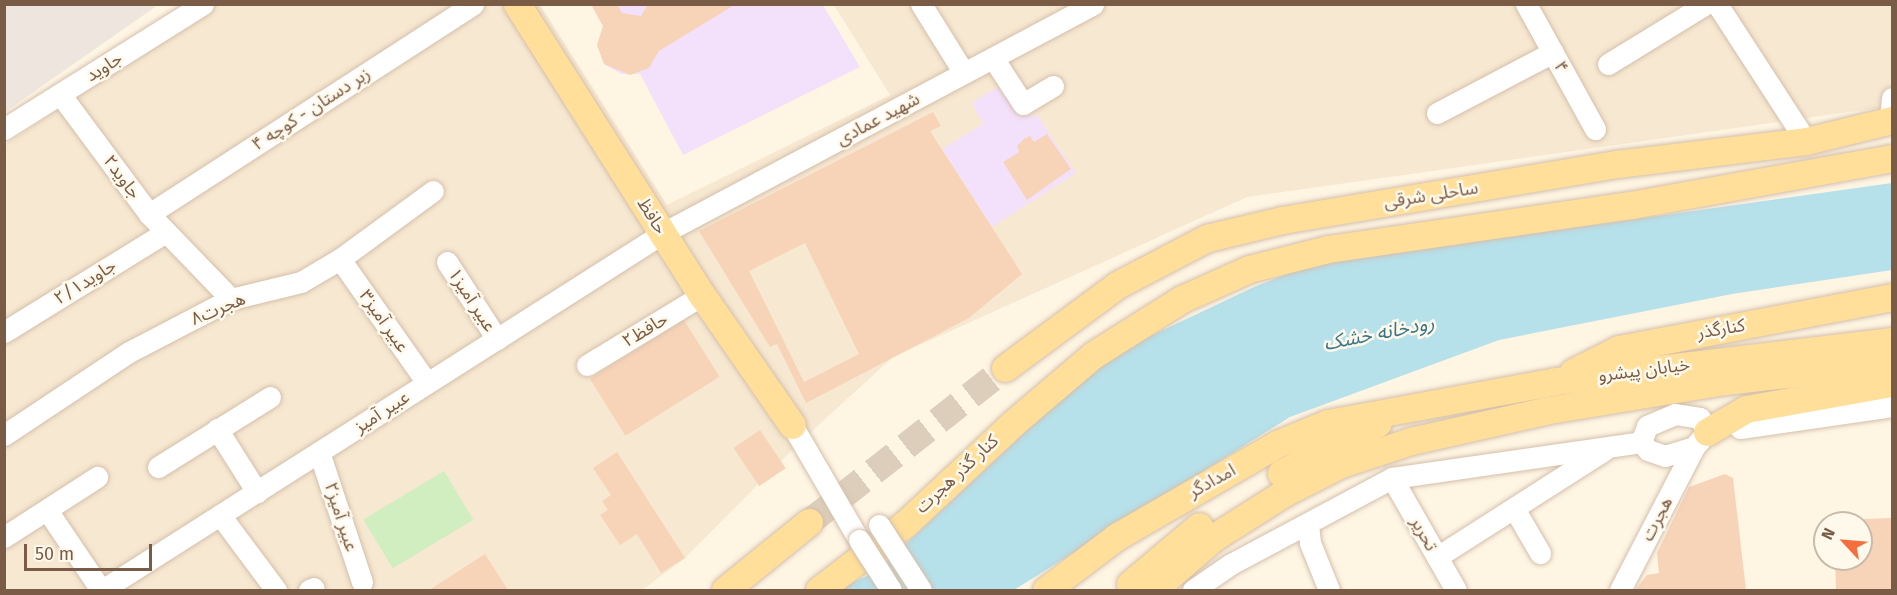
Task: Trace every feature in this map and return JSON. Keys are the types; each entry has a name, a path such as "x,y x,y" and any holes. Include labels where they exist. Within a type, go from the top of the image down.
{"main road":[{"name":"حافظ","path":"517,4 702,296 792,425"},
{"name":"ساحلی شرقی","path":"1005,368 1117,285 1208,238 1282,220 1617,164 1806,141 1892,113"},
{"name":"کنار گذر هجرت","path":"819,591 906,523 1012,424 1094,355 1182,299 1249,269 1328,249 1631,205 1893,158"},
{"name":"کنارگذر","path":"1556,381 1619,349 1893,297"},
{"name":"خیابان پیشرو","path":"1397,412 1556,381 1893,341"},
{"path":"1142,587 1244,516 1341,464 1411,441 1550,410 1725,381 1893,362"},
{"path":"1700,440 1746,409 1890,382 1893,379"},
{"path":"1142,587 1236,500 1397,412"},
{"name":"امدادگر","path":"1046,591 1116,537 1277,444 1328,423 1397,412"},
{"path":"725,591 809,522"}],"street":[{"name":"جاوید","path":"4,129 203,4"},
{"name":"زبر دستان - کوچه ۴","path":"149,214 473,4"},
{"path":"921,4 964,73"},
{"name":"۴","path":"1526,4 1595,129"},
{"path":"1608,64 1706,4"},
{"path":"1717,4 1806,141"},
{"name":"شهید عمادی","path":"663,233 993,58 1083,7"},
{"path":"1437,113 1553,52"},
{"path":"993,58 1023,104 1053,86"},
{"name":"۲جاوید","path":"60,94 149,214 231,299"},
{"name":"هجرت۸","path":"4,435 129,352 231,299 301,282 340,260 433,191"},
{"name":"۲/۱جاوید","path":"4,332 166,232"},
{"name":"عبیر آمیز","path":"101,591 663,233"},
{"name":"۳عبیر آمیز","path":"340,260 427,383"},
{"name":"۱عبیر آمیز","path":"447,262 497,339"},
{"name":"۲حافظ","path":"587,365 702,296"},
{"path":"158,467 270,397"},
{"path":"1740,428 1888,411"},
{"path":"1675,414 1700,418 1700,440 1665,456 1648,450 1641,442 1647,426 1675,414"},
{"path":"792,425 847,513 859,540 891,591"},
{"path":"217,429 257,492"},
{"name":"هجرت","path":"1620,591 1700,440"},
{"path":"1193,591 1231,564 1392,478 1641,442"},
{"path":"1437,557 1515,510 1610,446"},
{"name":"۲عبیر آمیز","path":"319,452 362,582"},
{"path":"4,537 98,477"},
{"name":"تحریر","path":"1392,478 1456,591"},
{"path":"47,510 101,591"},
{"path":"1515,510 1540,553"},
{"path":"847,513 879,525 921,591"},
{"path":"220,515 276,591"},
{"path":"1308,524 1310,543 1329,591"}],"shaded area":[{"path":"5,4 158,4 158,5 5,112"},
{"path":"211,5 540,5 667,205 890,95 834,5 1892,5 1892,106 1247,197 893,357 800,442 685,558 642,590 5,590 5,145"},
{"path":"591,5 823,5 860,67 683,155 640,74 621,74 604,64 597,45 603,26"},
{"path":"996,88 1006,90 1022,116 1037,115 1076,173 992,227 942,149 983,124 972,103"}],"green space":[{"path":"444,471 473,520 393,568 363,519"}],"water":[{"name":"رودخانه خشک","path":"1892,183 1892,270 1732,294 1499,340 1290,417 1014,590 837,590 877,571 1104,358 1254,287 1310,265"}],"building":[{"path":"591,4 617,4 622,13 641,16 648,4 736,4 659,51 649,68 630,75 604,64 597,45 603,26"},
{"path":"933,112 941,126 930,131 1022,274 969,318 806,403 777,344 770,347 699,231","holes":["805,243 859,354 804,382 749,271"]},
{"path":"1047,134 1071,169 1027,200 1003,162 1019,152 1017,146 1024,139 1030,136 1034,142"},
{"path":"684,320 720,377 625,436 590,379"},
{"path":"760,430 786,468 759,486 733,448"},
{"path":"617,452 685,558 661,573 637,534 620,545 600,515 608,510 602,501 611,495 593,468"},
{"path":"1725,474 1733,478 1746,590 1635,590 1647,575 1659,573 1657,553 1689,487"},
{"path":"1892,518 1892,590 1836,590 1835,571 1873,571 1873,519"},
{"path":"485,554 508,590 429,590"}],"tunnel":[{"path":"809,522 1005,368"}]}
